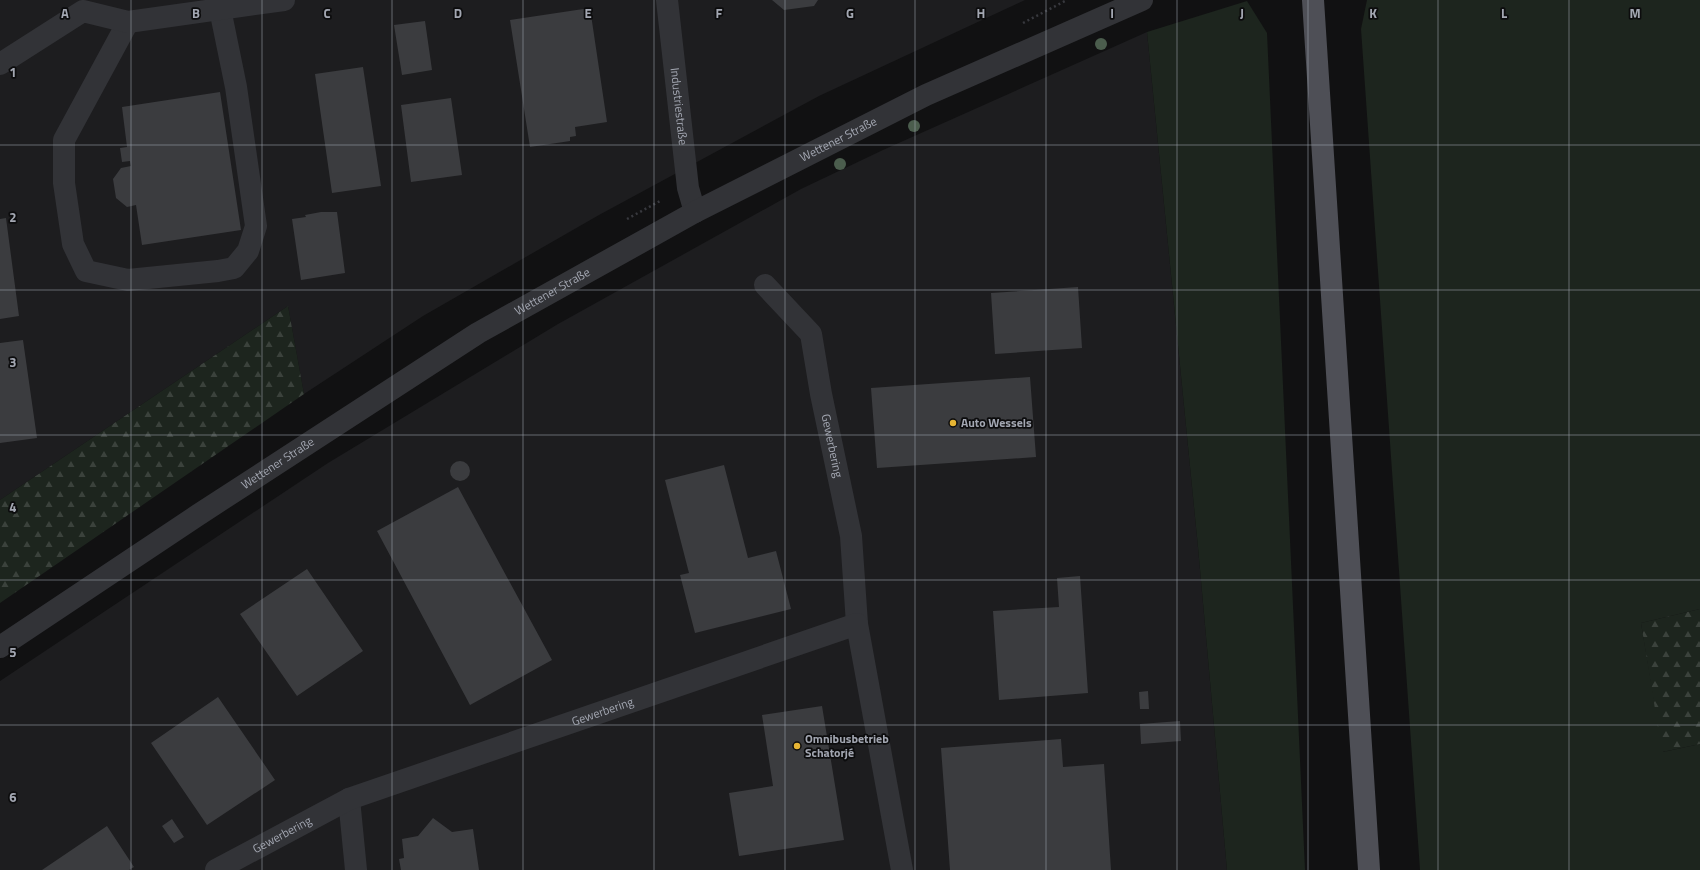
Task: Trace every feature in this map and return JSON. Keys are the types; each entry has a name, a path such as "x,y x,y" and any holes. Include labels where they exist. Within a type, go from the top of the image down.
{"main road":[{"path":"1313,0 1370,870"}],"street":[{"path":"0,64 84,11 128,22 284,0"},
{"name":"Industriestraße","path":"667,0 688,188 695,212"},
{"name":"Wettener Straße","path":"0,647 198,515 478,332 695,212 926,94 1142,0"},
{"path":"128,22 64,140 64,183 73,244 86,271 128,280 218,271 234,268 248,251 256,226 236,87 220,9"},
{"name":"Gewerbering","path":"765,285 811,334 821,394 851,536 857,624 902,870"},
{"name":"Gewerbering","path":"216,870 349,799 857,624"},
{"path":"349,799 356,870"}],"shaded area":[{"path":"0,0 1025,0 819,96 599,215 423,316 304,394 288,306 0,500"},
{"path":"1147,32 1198,547 1227,870 0,870 0,681 328,463 558,324 801,189 883,150"}],"green space":[{"path":"1367,0 1700,0 1700,609 1641,623 1663,752 1700,744 1700,870 1420,870 1361,29"},
{"path":"1247,1 1267,33 1305,870 1227,870 1198,547 1147,32"},
{"path":"288,306 304,394 0,603 0,500"},
{"path":"1700,609 1700,744 1662,752 1641,623"}],"building":[{"path":"772,0 818,0 814,6 784,10"},
{"path":"590,8 607,122 575,127 576,136 570,137 570,141 530,147 510,20"},
{"path":"425,21 432,70 402,75 394,25"},
{"path":"363,67 381,186 332,193 315,74"},
{"path":"220,92 241,230 142,245 136,205 127,207 116,198 113,179 121,168 131,166 130,161 122,162 120,148 127,147 122,107"},
{"path":"451,98 462,175 411,182 401,105"},
{"path":"321,212 337,212 345,273 301,280 292,219 306,217 305,215"},
{"path":"6,218 19,316 0,319 0,219"},
{"path":"1078,287 1082,348 995,354 991,293"},
{"path":"23,340 37,438 0,443 0,343"},
{"name":"Auto Wessels","path":"1030,377 1036,457 877,468 871,388"},
{"path":"456,461 464,461 470,467 470,475 464,481 456,481 450,475 450,467"},
{"path":"724,465 748,558 776,551 791,609 695,633 680,575 689,573 665,480"},
{"path":"458,487 552,660 470,705 377,531"},
{"path":"307,569 363,651 297,696 240,614"},
{"path":"1080,576 1088,693 999,700 993,611 1059,607 1057,578"},
{"path":"1148,691 1149,709 1140,709 1139,692"},
{"path":"218,697 275,780 207,825 151,743"},
{"path":"822,706 844,840 739,856 729,793 773,786 762,715"},
{"path":"1180,721 1181,741 1141,744 1140,724"},
{"path":"1061,739 1063,767 1104,764 1111,870 950,870 941,748"},
{"path":"433,818 452,832 473,829 479,870 401,870 399,859 404,858 402,839 418,836"},
{"path":"172,819 184,837 174,843 162,826"},
{"path":"107,826 134,867 129,870 42,870"}],"place":[{"name":"Auto Wessels","path":"953,423"},
{"name":"Omnibusbetrieb Schatorjé","path":"797,746"}]}
